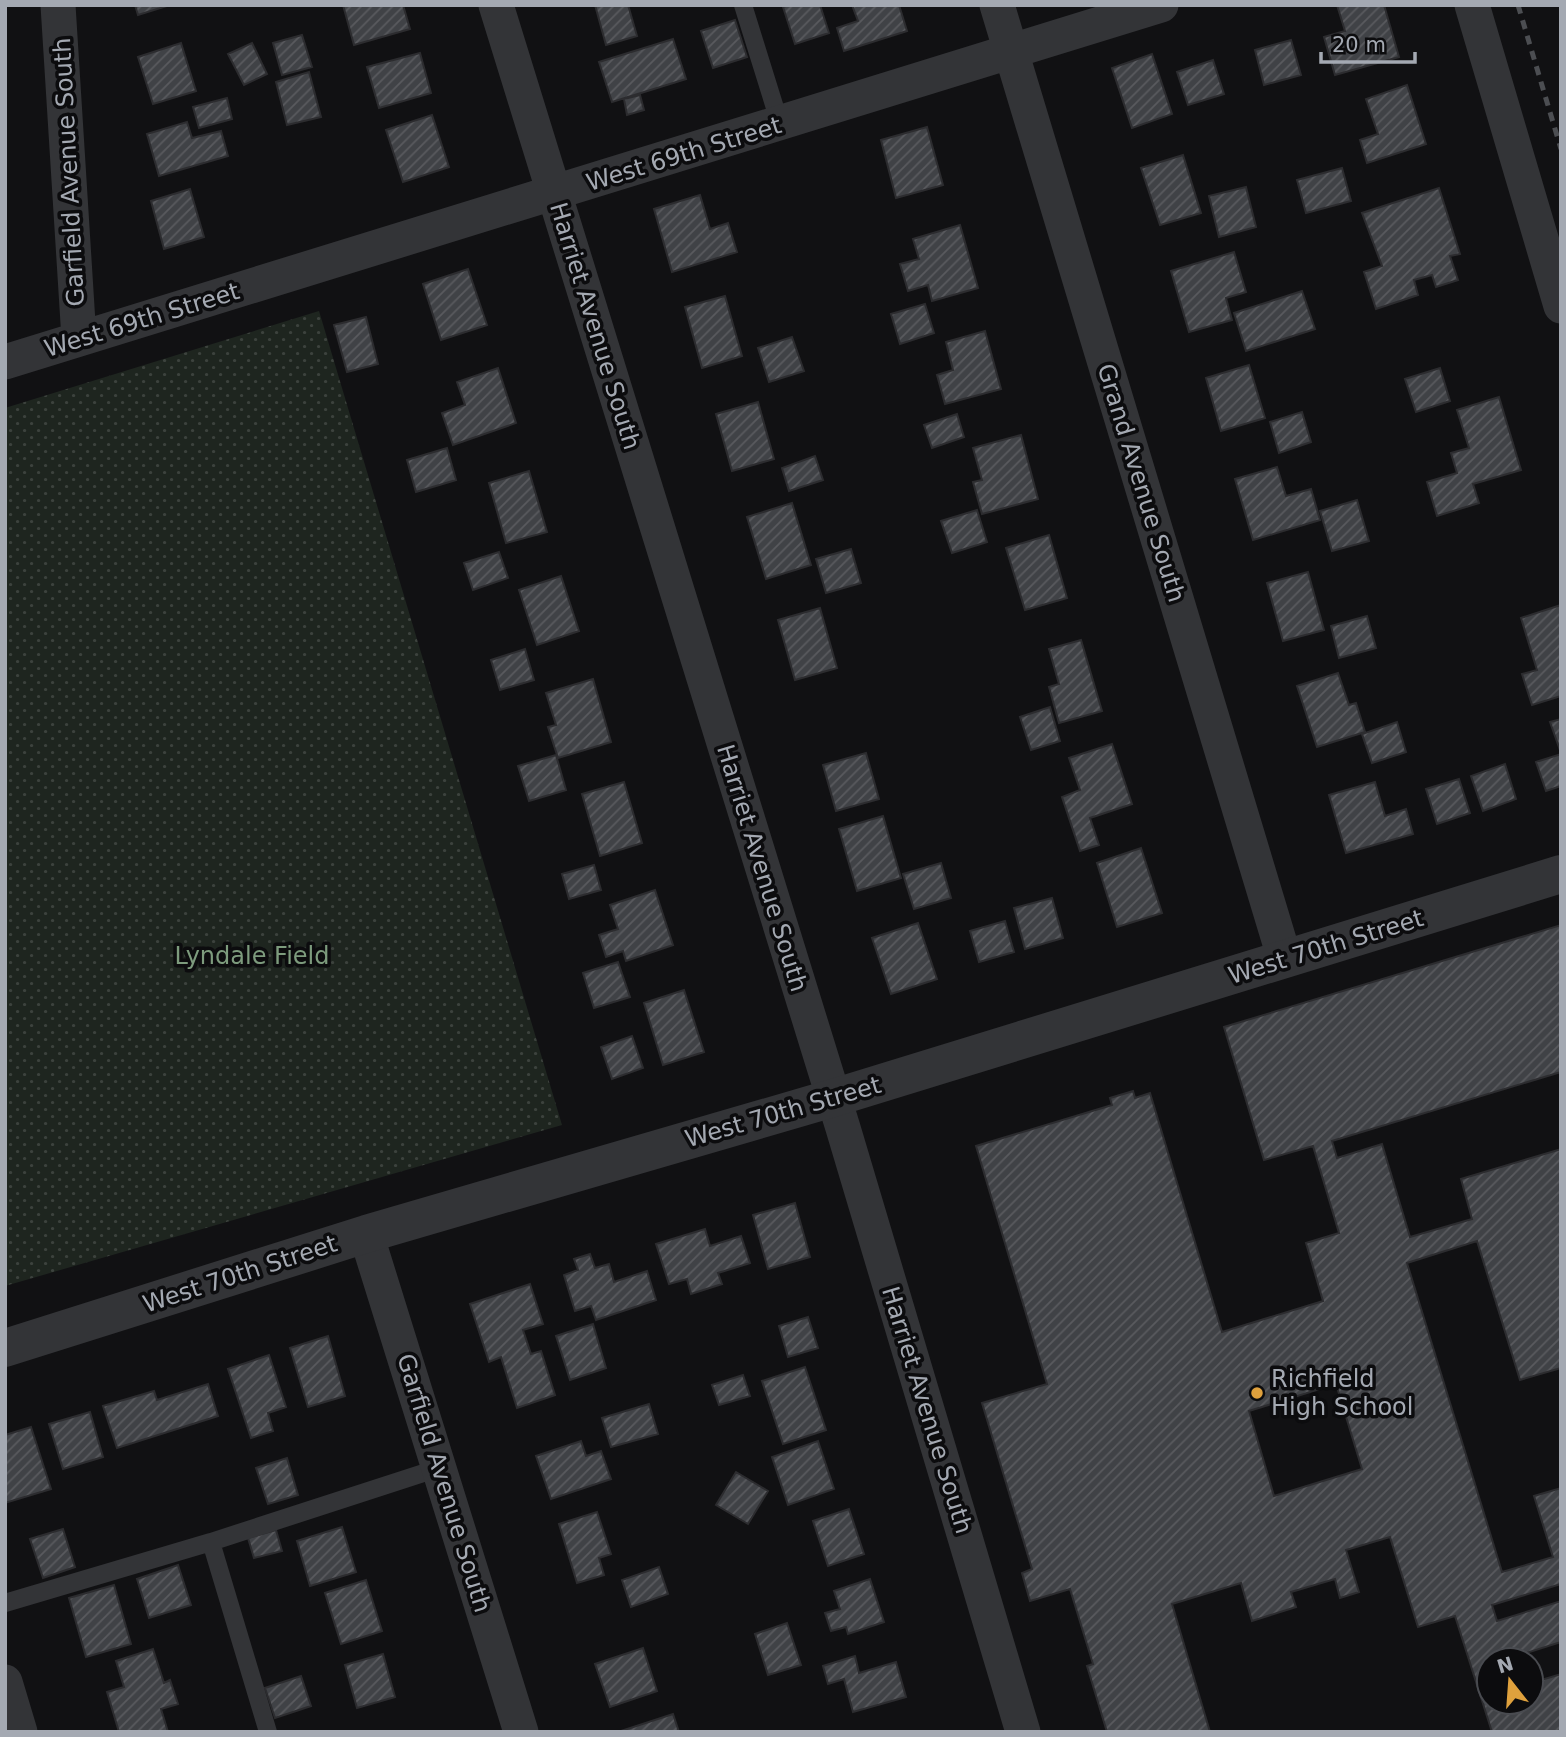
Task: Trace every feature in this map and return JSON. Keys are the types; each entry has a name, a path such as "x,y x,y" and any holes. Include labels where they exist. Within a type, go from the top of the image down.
{"street":[{"name":"Garfield Avenue South","path":"58,5 79,339"},
{"name":"Harriet Avenue South","path":"496,5 834,1098 1023,1732"},
{"name":"Grand Avenue South","path":"997,5 1285,960"},
{"name":"West 69th Street","path":"5,362 1161,5"},
{"path":"1472,5 1561,306"},
{"name":"West 70th Street","path":"5,1349 366,1234 834,1098 1561,874"},
{"name":"Garfield Avenue South","path":"366,1234 521,1732"},
{"path":"5,1682 20,1732"}],"lane":[{"path":"743,5 780,124"},
{"path":"5,1603 211,1542 439,1468"},
{"path":"211,1542 268,1732"}],"green space":[{"name":"Lyndale Field","path":"319,311 562,1125 5,1286 5,408"}],"building":[{"path":"135,5 170,5 138,15"},
{"path":"343,5 403,5 410,29 354,45"},
{"path":"595,5 628,5 637,36 606,45"},
{"path":"820,5 829,33 795,44 783,7"},
{"path":"852,5 899,5 907,31 844,51 837,28 858,21"},
{"path":"1337,5 1384,5 1399,57 1335,75 1324,37 1345,31"},
{"path":"735,20 747,57 713,68 701,31"},
{"path":"302,35 312,67 282,75 273,43"},
{"path":"673,39 686,79 612,102 599,62"},
{"path":"1291,40 1301,75 1264,85 1255,50"},
{"path":"181,43 196,91 153,104 138,57"},
{"path":"252,43 267,74 244,85 228,54"},
{"path":"420,53 431,93 379,108 367,67"},
{"path":"1152,54 1172,114 1132,128 1112,68"},
{"path":"1213,60 1224,94 1188,105 1177,72"},
{"path":"309,72 321,117 287,125 276,82"},
{"path":"1407,85 1426,144 1367,163 1360,140 1378,134 1366,99"},
{"path":"640,95 644,110 627,115 624,99"},
{"path":"227,98 232,119 199,128 193,107"},
{"path":"432,115 449,167 403,182 386,130"},
{"path":"187,122 192,138 221,131 228,156 159,176 147,134"},
{"path":"927,127 943,185 896,198 881,140"},
{"path":"1183,155 1201,213 1160,225 1141,168"},
{"path":"1342,168 1351,201 1306,213 1297,180"},
{"path":"1246,187 1256,227 1219,237 1209,196"},
{"path":"1439,188 1460,254 1450,256 1458,280 1436,287 1432,275 1414,280 1418,295 1376,309 1364,272 1382,266 1362,213"},
{"path":"190,189 204,237 164,249 151,201"},
{"path":"700,195 710,229 728,223 737,252 672,272 654,209"},
{"path":"960,225 978,288 932,301 928,285 908,291 900,264 919,259 913,239"},
{"path":"1234,252 1246,292 1226,298 1232,320 1189,332 1171,271"},
{"path":"468,269 487,325 441,340 423,284"},
{"path":"1302,291 1315,329 1246,351 1234,313"},
{"path":"725,296 742,356 702,368 685,307"},
{"path":"925,304 934,333 900,344 891,314"},
{"path":"366,317 378,364 347,372 334,325"},
{"path":"985,331 1001,389 945,404 937,375 953,370 946,342"},
{"path":"792,337 804,371 769,382 758,348"},
{"path":"1249,365 1265,418 1221,431 1206,378"},
{"path":"498,368 516,423 453,445 442,413 465,405 457,382"},
{"path":"1440,368 1450,401 1416,412 1405,379"},
{"path":"1499,397 1521,470 1473,484 1479,503 1437,516 1427,482 1457,473 1451,453 1469,448 1457,410"},
{"path":"758,402 774,459 732,471 716,414"},
{"path":"1302,412 1311,442 1279,453 1270,422"},
{"path":"957,414 964,437 932,448 924,425"},
{"path":"1021,435 1038,499 982,514 973,482 982,480 973,448"},
{"path":"447,448 456,480 416,492 407,460"},
{"path":"815,456 823,480 789,491 782,468"},
{"path":"1277,467 1286,496 1311,489 1320,520 1253,540 1235,479"},
{"path":"529,471 547,532 506,543 489,483"},
{"path":"1357,500 1369,541 1332,551 1320,511"},
{"path":"792,503 811,565 766,579 747,517"},
{"path":"977,510 987,542 952,553 941,521"},
{"path":"1049,535 1067,598 1025,610 1006,548"},
{"path":"851,549 861,583 826,593 816,559"},
{"path":"499,552 508,578 473,590 464,563"},
{"path":"1308,572 1324,630 1283,641 1267,583"},
{"path":"561,576 579,631 537,645 519,590"},
{"path":"1561,605 1561,696 1532,705 1522,674 1537,670 1521,618"},
{"path":"820,608 837,668 795,680 778,620"},
{"path":"1367,616 1376,648 1339,658 1331,626"},
{"path":"1081,640 1102,711 1059,723 1049,687 1059,684 1049,649"},
{"path":"525,649 534,680 500,690 491,660"},
{"path":"1338,673 1349,705 1356,703 1365,732 1317,747 1297,686"},
{"path":"593,679 611,742 558,758 548,727 556,725 546,693"},
{"path":"1050,707 1060,741 1031,750 1020,717"},
{"path":"1561,719 1561,753 1550,722"},
{"path":"1397,722 1406,752 1372,763 1362,734"},
{"path":"1112,744 1132,804 1090,818 1099,845 1080,851 1062,797 1080,790 1069,758"},
{"path":"866,753 879,799 836,811 823,765"},
{"path":"1561,754 1561,786 1546,791 1536,762"},
{"path":"556,755 566,790 529,801 518,766"},
{"path":"1505,764 1516,799 1483,811 1471,776"},
{"path":"1459,779 1470,813 1437,824 1426,789"},
{"path":"624,782 642,843 600,856 582,794"},
{"path":"1375,782 1385,816 1406,809 1413,834 1346,853 1329,795"},
{"path":"883,816 901,878 857,891 839,829"},
{"path":"1141,848 1162,913 1117,927 1097,863"},
{"path":"941,863 951,898 914,909 903,874"},
{"path":"594,865 601,890 569,899 562,874"},
{"path":"655,890 673,945 626,961 623,951 606,957 599,935 618,929 610,905"},
{"path":"1052,898 1063,938 1025,949 1014,908"},
{"path":"1005,921 1014,952 979,962 970,931"},
{"path":"918,923 937,979 891,994 872,938"},
{"path":"1561,925 1561,1072 1332,1141 1337,1158 1382,1144 1410,1237 1472,1219 1461,1179 1561,1149 1561,1368 1520,1380 1477,1241 1407,1263 1502,1572 1553,1557 1534,1496 1561,1488 1561,1584 1492,1605 1497,1621 1561,1601 1561,1642 1545,1647 1475,1646 1475,1679 1455,1616 1418,1627 1390,1537 1346,1550 1359,1592 1340,1598 1335,1579 1291,1592 1296,1607 1252,1621 1241,1583 1172,1604 1210,1732 1107,1732 1087,1666 1093,1664 1070,1589 1030,1601 1022,1573 1032,1569 982,1403 1047,1384 976,1146 1112,1105 1110,1098 1133,1091 1135,1098 1150,1093 1222,1332 1323,1301 1306,1243 1339,1233 1313,1146 1264,1160 1224,1027","holes":["1336,1384 1362,1469 1274,1496 1249,1411"]},
{"path":"618,962 630,997 594,1008 583,973"},
{"path":"684,990 704,1052 663,1065 644,1003"},
{"path":"632,1036 643,1068 612,1079 601,1047"},
{"path":"795,1203 810,1257 768,1269 753,1215"},
{"path":"705,1229 710,1246 741,1236 750,1263 718,1273 722,1284 691,1294 687,1279 669,1284 656,1244"},
{"path":"590,1254 595,1268 609,1264 614,1282 647,1271 656,1300 596,1320 591,1306 575,1311 564,1275 578,1270 574,1259"},
{"path":"530,1284 543,1324 523,1330 531,1354 541,1351 555,1395 517,1408 501,1357 489,1362 470,1304"},
{"path":"808,1317 818,1348 788,1357 779,1326"},
{"path":"593,1324 606,1368 570,1380 556,1336"},
{"path":"328,1336 345,1396 308,1407 290,1348"},
{"path":"269,1355 286,1407 268,1413 273,1431 251,1438 228,1369"},
{"path":"805,1367 826,1430 783,1444 762,1381"},
{"path":"743,1375 750,1396 719,1405 712,1385"},
{"path":"208,1384 218,1416 117,1448 103,1406 154,1391 157,1400"},
{"path":"649,1404 658,1434 611,1447 602,1418"},
{"path":"90,1412 103,1457 63,1469 49,1424"},
{"path":"31,1427 51,1489 5,1503 5,1435"},
{"path":"581,1441 586,1456 601,1451 611,1479 551,1499 536,1456"},
{"path":"818,1441 834,1489 788,1505 772,1457"},
{"path":"287,1458 298,1495 268,1504 256,1468"},
{"path":"736,1472 768,1491 748,1524 716,1505"},
{"path":"849,1509 864,1554 828,1566 813,1521"},
{"path":"597,1512 611,1554 599,1558 604,1575 577,1583 559,1524"},
{"path":"342,1527 356,1572 310,1586 297,1541"},
{"path":"63,1529 75,1567 43,1578 30,1539"},
{"path":"276,1530 282,1551 254,1558 248,1538"},
{"path":"178,1565 191,1605 149,1618 137,1579"},
{"path":"659,1567 668,1594 631,1607 622,1580"},
{"path":"870,1579 884,1622 848,1634 846,1627 831,1631 825,1613 840,1609 834,1591"},
{"path":"366,1580 382,1631 341,1644 325,1593"},
{"path":"114,1585 131,1644 86,1657 69,1598"},
{"path":"787,1623 801,1665 768,1675 755,1634"},
{"path":"643,1648 657,1691 610,1707 595,1664"},
{"path":"153,1649 164,1683 170,1680 178,1704 161,1709 168,1732 119,1732 107,1692 124,1687 116,1661"},
{"path":"383,1654 395,1697 357,1708 345,1665"},
{"path":"855,1656 859,1673 896,1662 906,1697 853,1712 844,1679 828,1684 823,1666"},
{"path":"1561,1674 1561,1732 1492,1732 1487,1716 1545,1716 1545,1679"},
{"path":"301,1676 311,1706 275,1718 265,1688"},
{"path":"673,1714 679,1732 618,1732"}],"railway":[{"path":"1518,5 1561,149"}],"place":[{"name":"Richfield High School","path":"1257,1393"}]}
